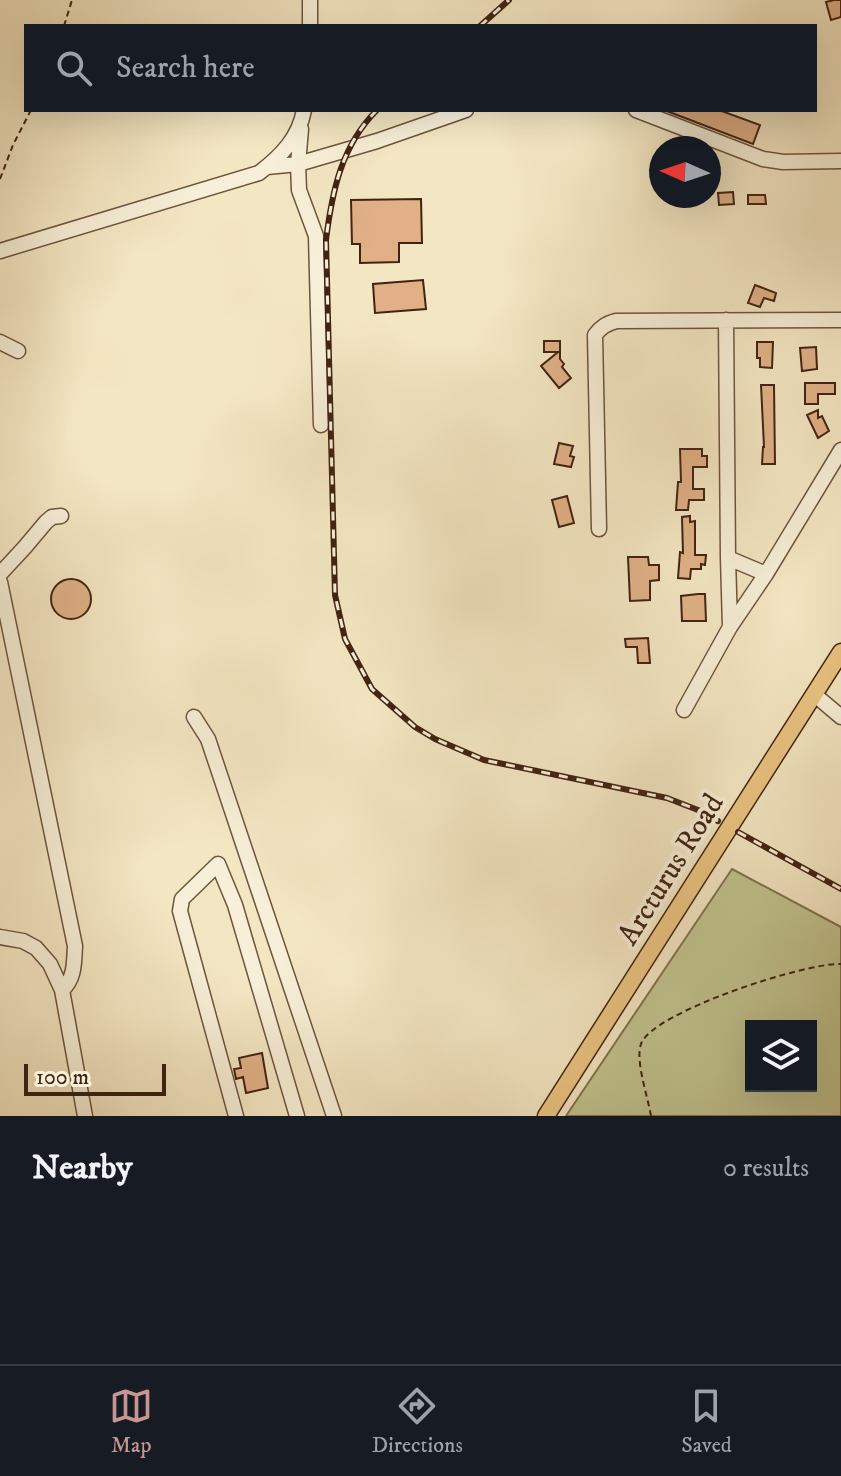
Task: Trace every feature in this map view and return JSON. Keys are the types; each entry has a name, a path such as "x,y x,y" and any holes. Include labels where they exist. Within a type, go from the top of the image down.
{"main road":[{"name":"Arcturus Road","path":"546,1116 841,652"}],"street":[{"path":"310,0 310,24"},
{"path":"266,167 298,164 460,112"},
{"path":"641,112 763,159 783,162 841,161"},
{"path":"302,118 299,190 316,236 321,425"},
{"path":"0,251 259,173 288,146 302,118"},
{"path":"726,320 730,627"},
{"path":"599,529 595,335 605,324 616,321 841,320"},
{"path":"0,342 18,351"},
{"path":"684,710 730,627 841,450"},
{"path":"0,574 46,522 52,517 61,516"},
{"path":"728,558 766,574"},
{"path":"0,582 75,946 72,976 62,990"},
{"path":"815,695 841,717"},
{"path":"194,717 208,739 334,1116"},
{"path":"236,1116 180,911 182,899 218,864 235,905 297,1116"},
{"path":"0,937 23,941 36,948 50,964 62,990 85,1116"}],"path":[{"path":"65,24 72,0"},
{"path":"0,179 30,112"},
{"path":"651,1116 639,1050 641,1041 649,1032 686,1009 718,997 784,974 831,963 841,964"}],"green space":[{"path":"732,869 841,927 841,1116 566,1116"}],"building":[{"path":"841,0 841,17 831,20 826,2"},
{"path":"669,112 724,112 760,125 753,144"},
{"path":"733,192 734,204 721,205 721,193"},
{"path":"748,195 765,195 766,204 748,204"},
{"path":"421,199 422,243 399,243 399,262 360,263 360,244 352,244 351,200"},
{"path":"423,280 426,309 375,313 373,284"},
{"path":"755,285 776,293 774,301 764,298 760,307 748,303"},
{"path":"544,341 560,341 562,367 571,378 559,388 541,366 558,352 544,352"},
{"path":"757,342 773,342 772,368 760,367"},
{"path":"816,347 817,369 802,371 800,348"},
{"path":"805,383 835,383 835,394 818,394 818,404 805,404"},
{"path":"761,385 774,385 775,464 762,464"},
{"path":"818,410 818,418 822,416 829,431 818,438 807,415"},
{"path":"559,443 573,446 571,467 554,464"},
{"path":"680,449 702,449 702,456 707,456 707,467 693,467 693,489 704,489 704,500 689,500 688,510 676,510 678,482 681,482"},
{"path":"567,496 574,523 559,527 552,500"},
{"path":"690,516 690,522 695,521 695,555 706,555 705,565 701,564 701,569 691,569 690,579 678,578 680,552 683,553 682,517"},
{"path":"628,557 648,557 649,565 659,565 659,580 650,581 650,600 630,601"},
{"path":"71,579 85,585 91,599 85,613 71,619 57,613 51,599 57,585"},
{"path":"705,594 706,621 682,621 681,596"},
{"path":"648,638 650,663 638,663 637,647 626,647 625,639"},
{"path":"262,1053 268,1088 246,1093 243,1077 236,1079 234,1069 241,1068 239,1058"}],"railway":[{"path":"482,24 509,0"},
{"path":"375,112 355,139 340,170 326,240 335,595 345,639 372,689 415,727 435,739 484,760 667,798 718,821"},
{"path":"738,832 841,889"}]}
